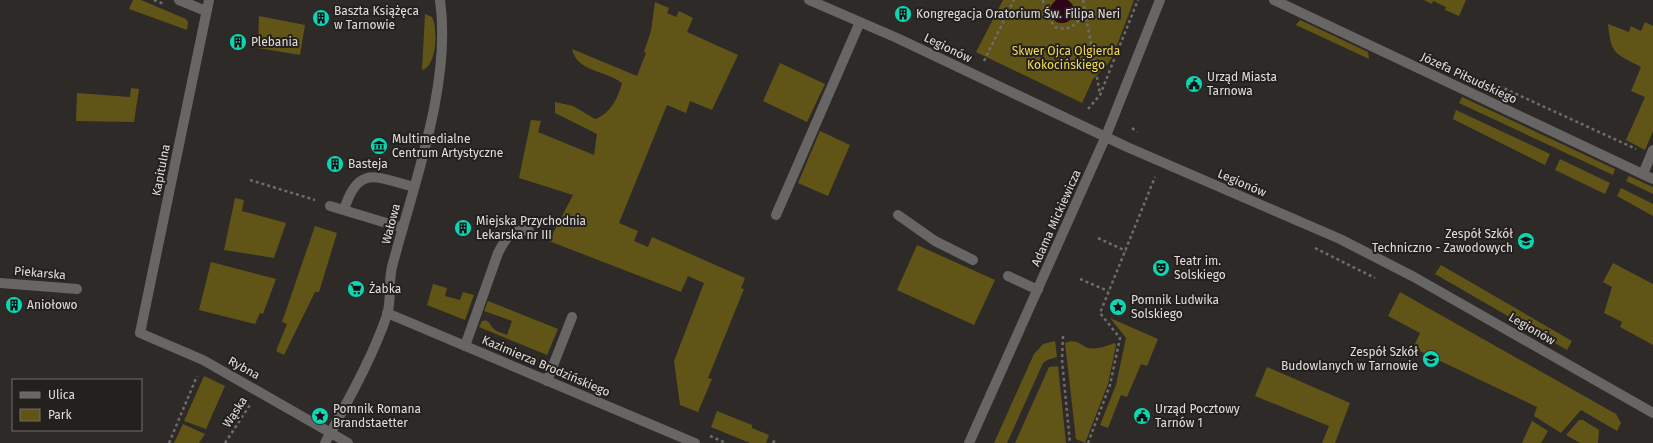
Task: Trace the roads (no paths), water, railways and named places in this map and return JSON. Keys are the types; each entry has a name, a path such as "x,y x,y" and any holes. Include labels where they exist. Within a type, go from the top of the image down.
{"street":[{"path":"178,0 206,11"},
{"name":"Kapitulna","path":"140,333 209,0"},
{"name":"Wałowa","path":"325,443 373,348 387,313 390,275 414,187 435,101 441,55 440,0"},
{"name":"Legionów","path":"809,0 977,76 1127,147 1340,239 1387,263 1653,413"},
{"name":"Adama Mickiewicza","path":"969,443 1106,136 1160,0"},
{"name":"Józefa Piłsudskiego","path":"1274,0 1653,179"},
{"path":"776,215 860,22"},
{"path":"1643,174 1653,150"},
{"path":"344,210 349,193 361,180 371,177 414,187"},
{"path":"330,206 403,228"},
{"path":"898,215 935,242 973,260"},
{"path":"464,346 504,240 511,233 529,230"},
{"path":"1008,276 1038,290"},
{"name":"Piekarska","path":"0,283 77,289"},
{"name":"Kazimierza Brodzińskiego","path":"387,313 695,443"},
{"path":"547,380 572,317"},
{"name":"Rybna","path":"140,333 203,360 348,443"}],"place":[{"name":"Kongregacja Oratorium Św. Filipa Neri","path":"903,14"},
{"name":"Baszta Książęca w Tarnowie","path":"321,18"},
{"name":"Plebania","path":"238,42"},
{"name":"Urząd Miasta Tarnowa","path":"1194,84"},
{"name":"Multimedialne Centrum Artystyczne","path":"379,146"},
{"name":"Basteja","path":"335,164"},
{"name":"Miejska Przychodnia Lekarska nr III","path":"463,228"},
{"name":"Zespół Szkół Techniczno - Zawodowych","path":"1526,241"},
{"name":"Teatr im. Solskiego","path":"1161,268"},
{"name":"Żabka","path":"356,289"},
{"name":"Aniołowo","path":"14,305"},
{"name":"Pomnik Ludwika Solskiego","path":"1118,307"},
{"name":"Zespół Szkół Budowlanych w Tarnowie","path":"1431,359"},
{"name":"Pomnik Romana Brandstaetter","path":"320,416"},
{"name":"Urząd Pocztowy Tarnów 1","path":"1142,416"}],"park label":[{"name":"Skwer Ojca Olgierda Kokocińskiego","path":"1066,58"}]}
